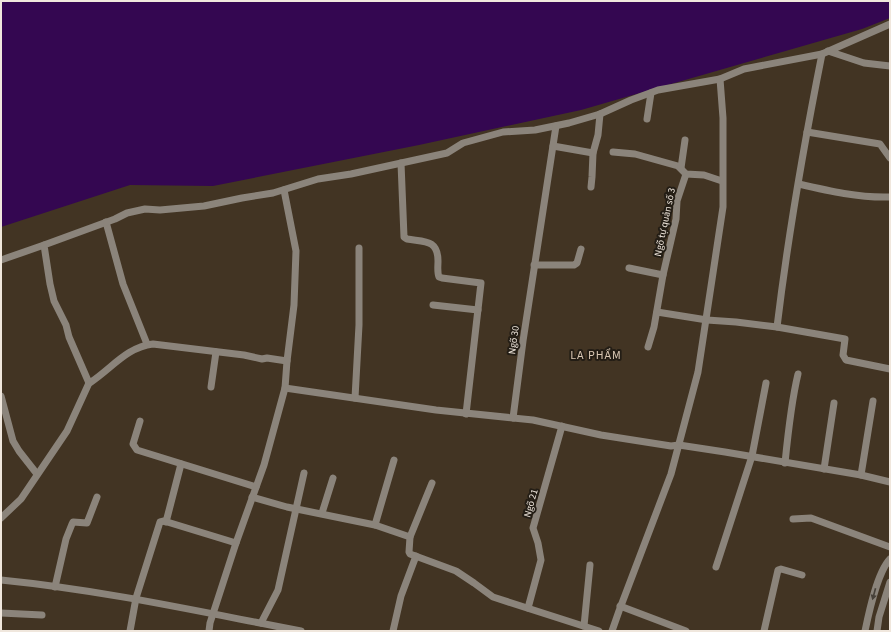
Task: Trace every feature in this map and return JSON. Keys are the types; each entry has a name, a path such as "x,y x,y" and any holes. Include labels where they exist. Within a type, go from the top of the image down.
{"street":[{"path":"1,260 127,213 145,209 160,210 204,206 284,190 318,180 447,153 463,143 503,132 535,130 556,126 600,114 658,90 720,79 744,69 825,53 890,24"},
{"path":"825,53 864,63 890,66"},
{"path":"777,327 807,132 825,53"},
{"path":"612,631 620,606 671,474 698,372 723,207 723,118 720,79"},
{"path":"647,119 651,93"},
{"path":"591,187 593,153 598,135 600,114"},
{"name":"Ngõ 30","path":"513,418 534,265 556,126"},
{"path":"807,132 880,144 890,158"},
{"name":"Ngõ tự quản số 3","path":"648,347 657,312 663,275 676,219 677,200 683,171 685,140"},
{"path":"553,146 593,153"},
{"path":"612,152 635,154 678,166 683,171 704,174 722,181"},
{"path":"401,163 404,237 407,239 432,243 436,247 438,253 439,277 481,282 466,414"},
{"path":"798,184 848,195 873,198 890,197"},
{"path":"209,631 236,543 264,465 285,388 294,305 296,251 284,190"},
{"path":"106,222 124,284 147,344"},
{"path":"44,245 54,301 66,325 69,337 89,383"},
{"path":"355,398 359,325 359,248"},
{"path":"534,265 574,265 577,262 581,249"},
{"path":"629,268 663,275"},
{"path":"433,305 478,310"},
{"path":"657,312 707,320 777,327 845,339 843,355 846,360 890,369"},
{"path":"1,518 21,499 67,431 89,383 125,354 135,348 147,344 164,344 244,355 262,359 267,358 287,361"},
{"path":"211,387 216,352"},
{"path":"785,463 793,394 798,374"},
{"path":"716,567 752,456 766,383"},
{"path":"285,388 466,414 534,420 602,435 671,446 679,445 752,456 785,463 824,468 890,482"},
{"path":"1,396 13,441 37,474"},
{"path":"860,475 874,401"},
{"path":"824,468 834,403"},
{"path":"140,420 133,444 137,450 256,487"},
{"name":"Ngõ 21","path":"528,608 541,560 538,543 533,528 562,426"},
{"path":"375,525 394,460"},
{"path":"166,522 181,464"},
{"path":"261,623 278,590 304,473"},
{"path":"322,513 333,478"},
{"path":"432,483 410,537 410,554 456,571 493,597 599,631"},
{"path":"55,587 66,539 72,524 73,522 87,523 96,497"},
{"path":"252,497 375,525 410,537"},
{"path":"793,519 811,518 890,547"},
{"path":"130,631 136,598 160,522 166,522 236,543"},
{"path":"393,631 401,596 416,556"},
{"path":"865,631 876,587 890,559"},
{"path":"584,626 590,565"},
{"path":"764,631 778,570 781,569 802,575"},
{"path":"1,580 136,598 213,615 301,631"},
{"path":"877,631 879,617 890,582"},
{"path":"620,606 686,631"},
{"path":"1,613 42,615"}],"shaded area":[{"path":"1,1 890,1 890,18 862,29 581,110 419,145 213,186 130,185 1,227"}],"district":[{"name":"LA PHẨM","path":"596,355"}]}
